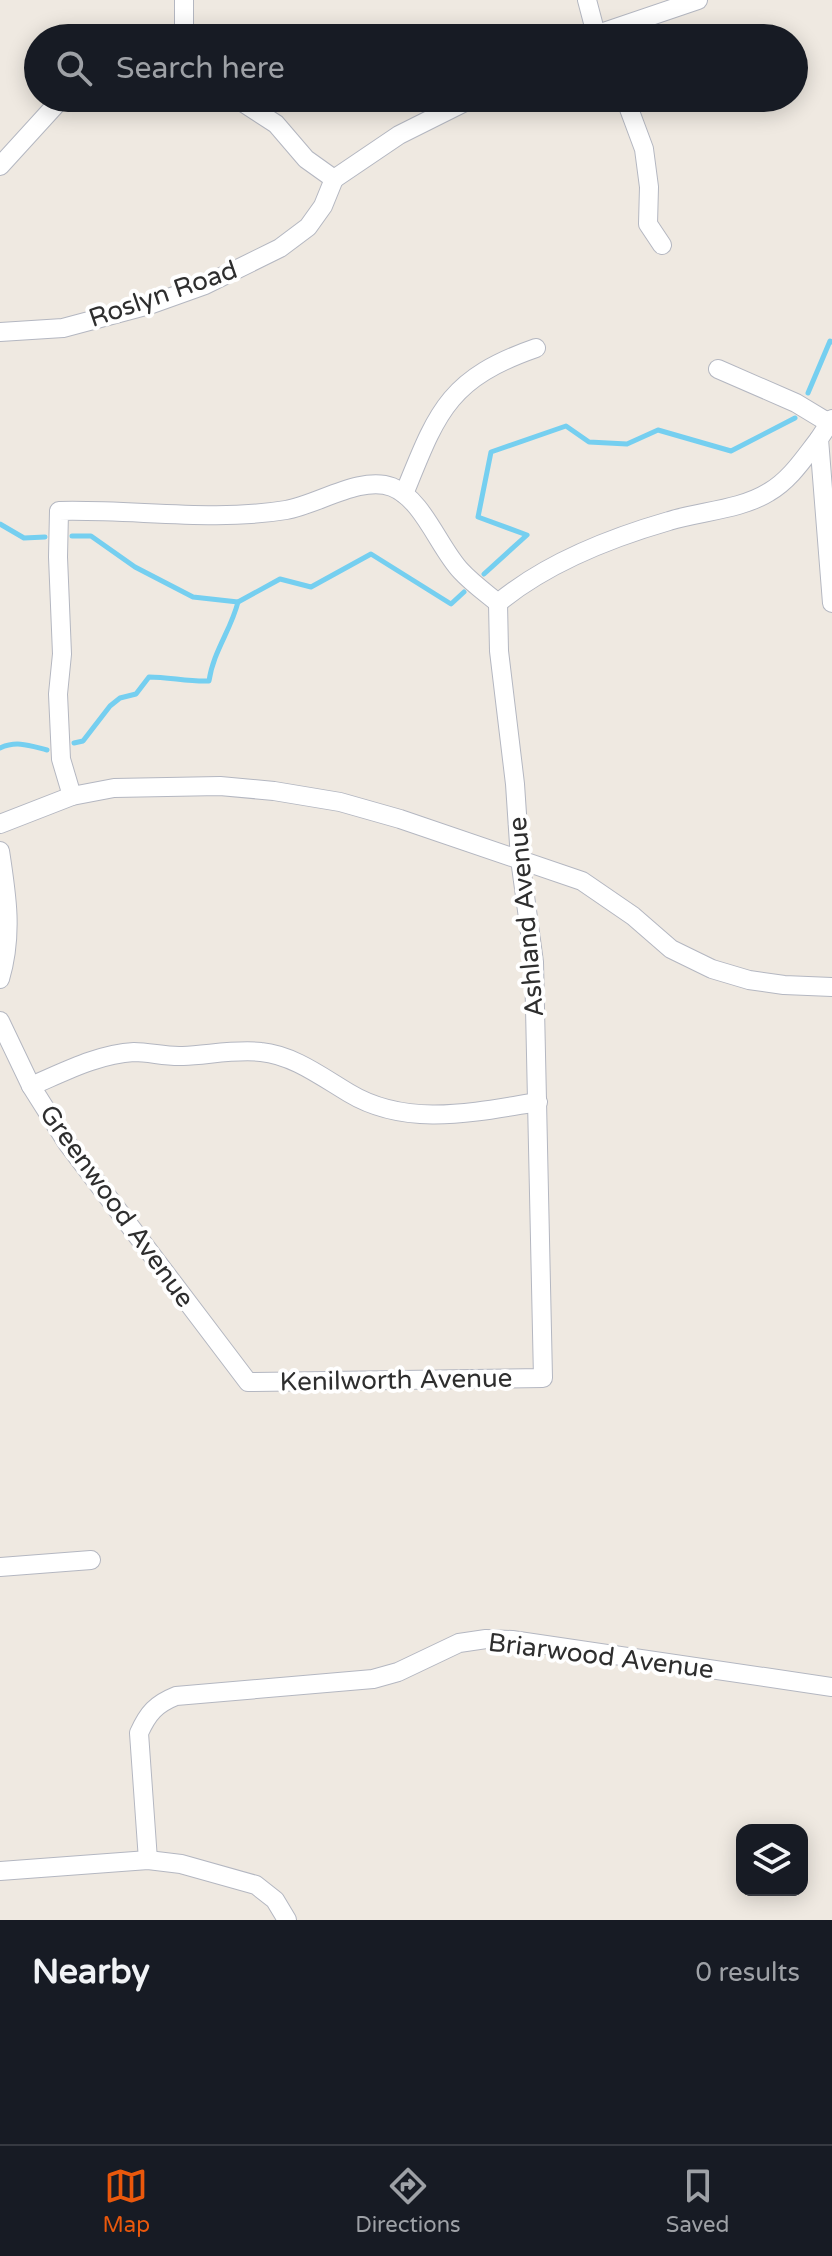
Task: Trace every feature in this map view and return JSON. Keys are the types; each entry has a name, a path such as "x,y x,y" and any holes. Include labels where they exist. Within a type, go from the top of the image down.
{"street":[{"path":"184,0 184,24"},
{"path":"587,0 591,24"},
{"path":"628,24 698,0"},
{"path":"0,166 49,112"},
{"path":"258,112 276,124 306,159 334,179 399,135 445,112"},
{"path":"630,112 644,149 649,187 648,224 662,245"},
{"name":"Roslyn Road","path":"0,332 63,328 149,305 205,285 280,248 308,227 323,206 334,179"},
{"path":"404,494 429,432 455,392 505,358 536,348"},
{"path":"718,369 796,403 827,427"},
{"path":"72,796 61,759 58,694 62,654 59,511 250,515 290,510 359,486 377,483 404,494 438,535 460,570 498,603 544,572 603,545 668,521 755,500 783,482 827,427"},
{"path":"827,427 832,603"},
{"name":"Ashland Avenue","path":"498,603 499,651 534,962 543,1378"},
{"path":"0,824 72,796 114,788 220,786 340,802 582,881 633,916 671,949 712,969 773,984 832,987"},
{"path":"0,851 9,929 0,979"},
{"name":"Greenwood Avenue","path":"0,1021 31,1086 67,1143 248,1382"},
{"path":"31,1086 98,1058 135,1052 175,1057 262,1052 296,1063 336,1083 350,1094 389,1109 427,1116 538,1102"},
{"name":"Kenilworth Avenue","path":"248,1382 543,1378"},
{"path":"0,1567 91,1560"},
{"name":"Briarwood Avenue","path":"148,1860 139,1733 147,1715 158,1703 176,1696 373,1679 398,1672 459,1643 486,1639 512,1640 832,1687"},
{"path":"0,1871 148,1860 181,1864 256,1885 275,1900 287,1920"}],"waterway":[{"path":"808,393 832,342"},
{"path":"484,574 527,535 478,517 491,452 566,426 589,442 627,444 658,430 731,451 795,418"},
{"path":"0,524 24,538 45,537"},
{"path":"72,536 91,536 135,567 193,597 238,602 280,579 311,587 371,554 451,604 464,592"},
{"path":"74,743 83,741 110,706 120,698 136,694 149,677 209,681 214,660 238,602"},
{"path":"0,748 18,744 47,750"}]}
